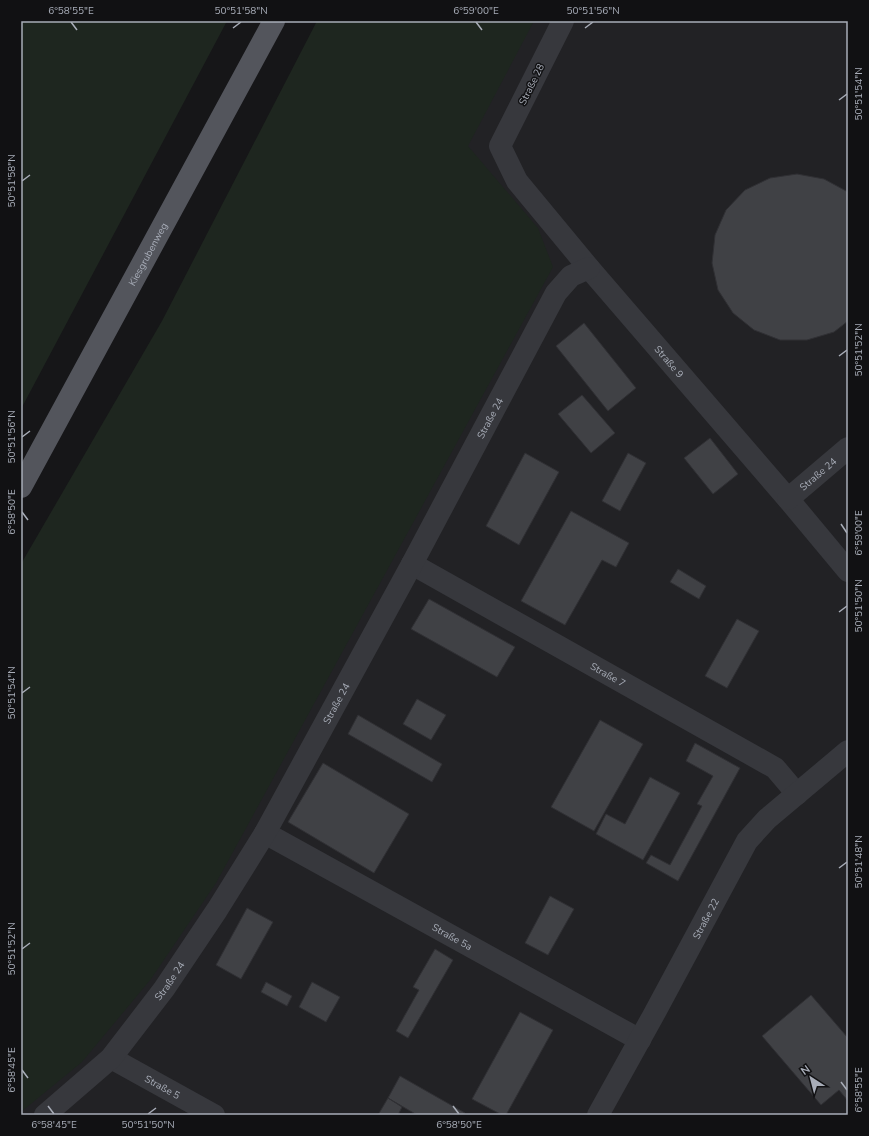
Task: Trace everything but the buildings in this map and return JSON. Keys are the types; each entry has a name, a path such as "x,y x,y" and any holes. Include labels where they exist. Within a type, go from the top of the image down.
{"main road":[{"name":"Kiesgrubenweg","path":"21,487 274,21"}],"lane":[{"name":"Straße 28","path":"500,146 563,21"},
{"name":"Straße 9","path":"500,146 517,181 589,268 848,571"},
{"name":"Straße 24","path":"45,1115 112,1058 169,982 217,910 265,833 412,564 556,293 571,276 589,268"},
{"name":"Straße 24","path":"788,499 848,448"},
{"name":"Straße 7","path":"412,564 775,768 797,794"},
{"name":"Straße 22","path":"598,1115 747,841 767,819 848,751"},
{"name":"Straße 5a","path":"265,833 640,1040"},
{"name":"Straße 5","path":"112,1058 214,1115"}],"shaded area":[{"path":"21,21 227,21 21,409"},
{"path":"317,21 534,21 468,146 538,228 553,267 216,883 151,979 82,1062 21,1112 21,564 162,321"},
{"path":"472,21 848,21 848,1115 21,1115 21,969"}]}
